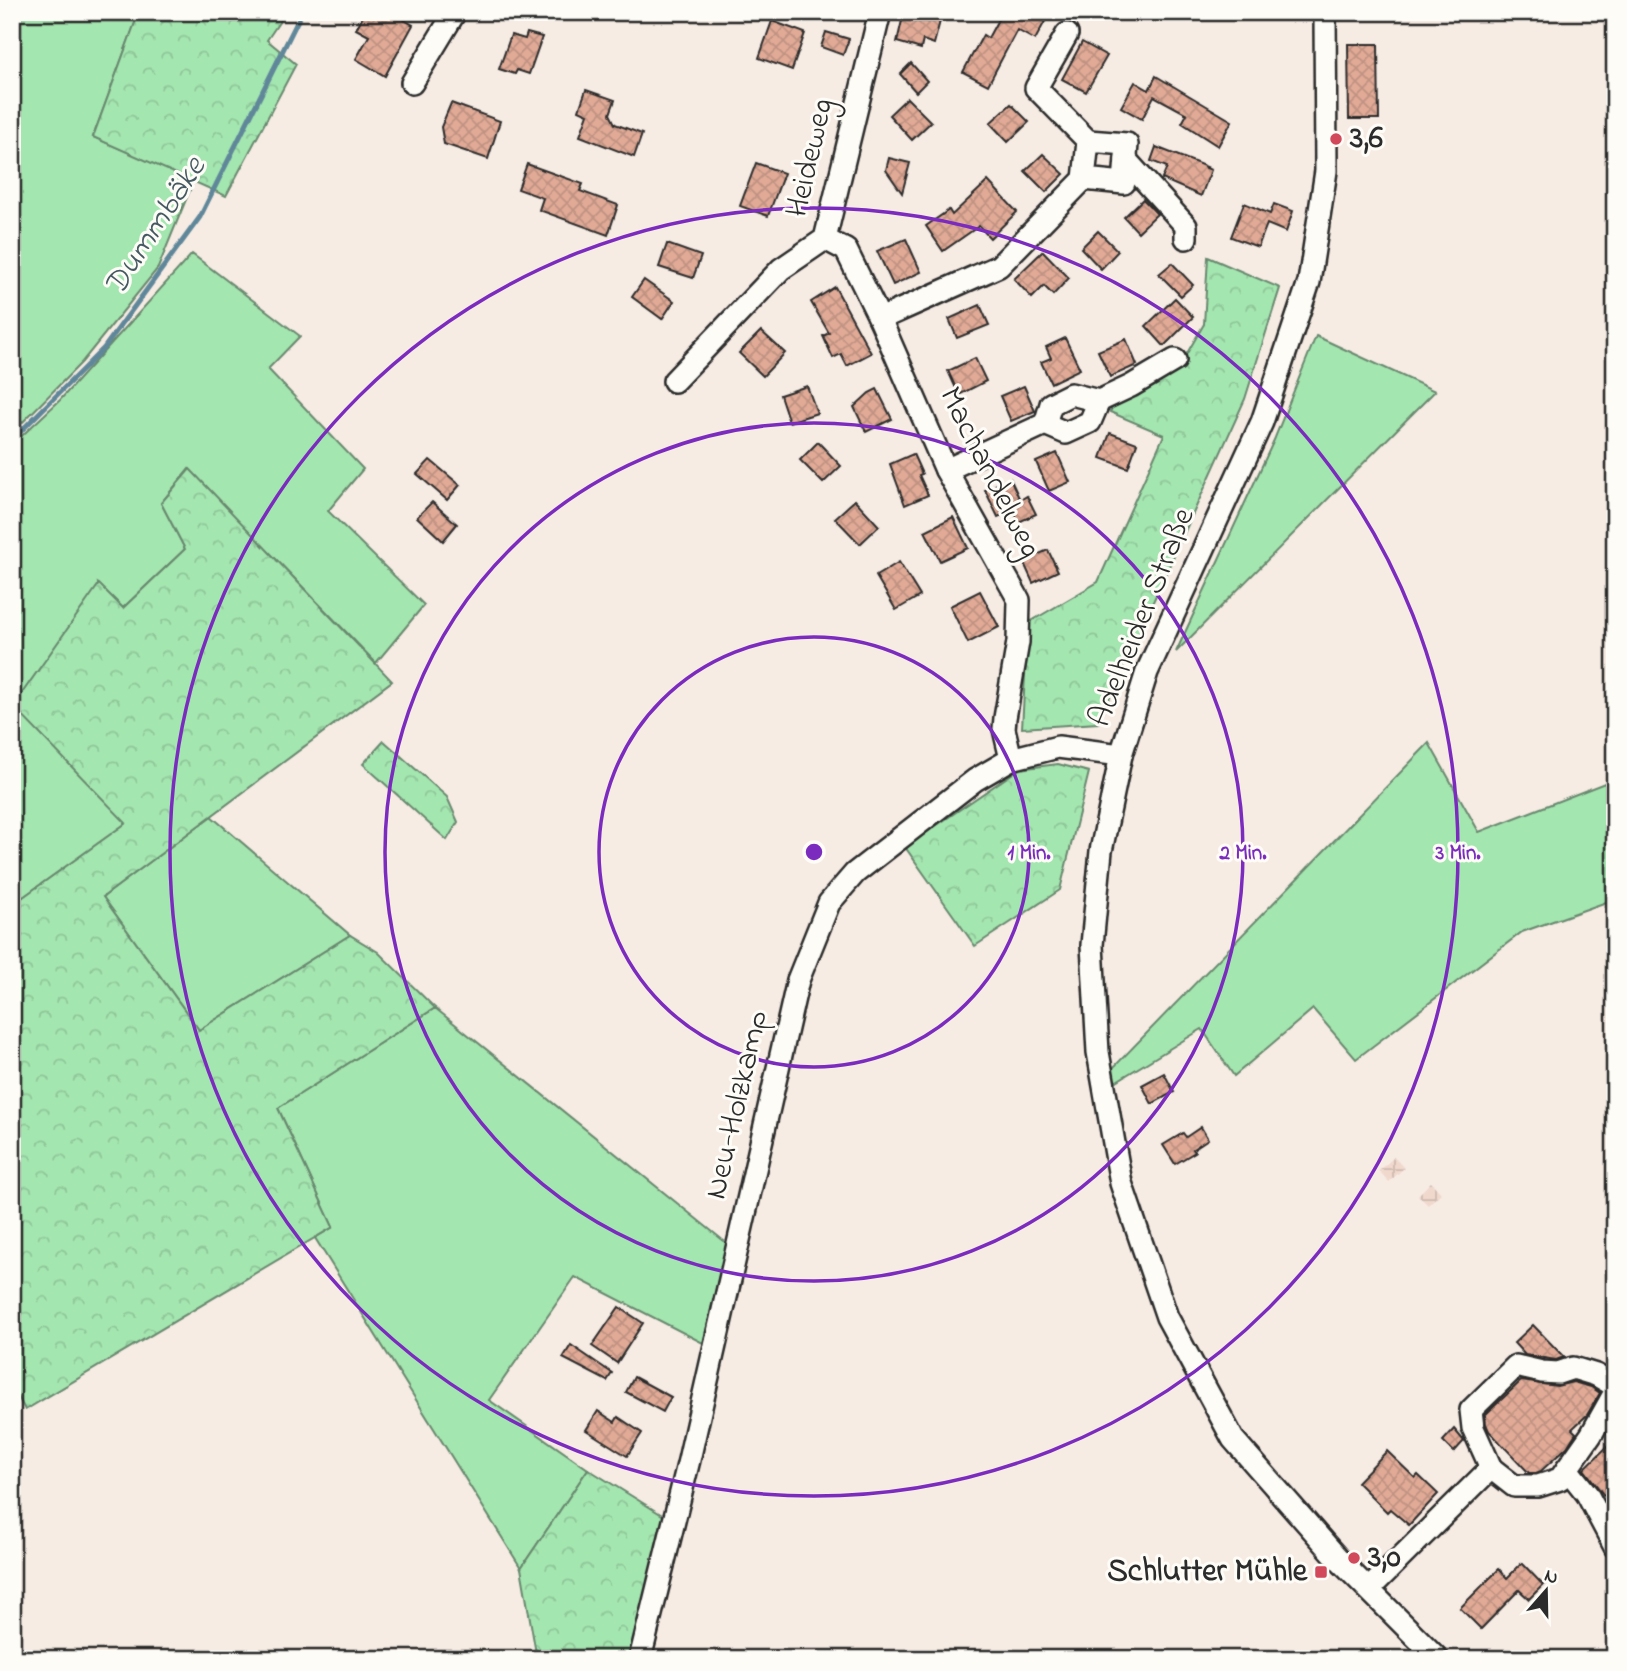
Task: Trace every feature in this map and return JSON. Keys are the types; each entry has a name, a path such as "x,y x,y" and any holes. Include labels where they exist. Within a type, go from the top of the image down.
{"street":[{"path":"412,83 455,12"},
{"name":"Heideweg","path":"674,381 781,269 825,239 880,12"},
{"name":"Adelheider Straße","path":"1325,12 1326,171 1309,282 1262,422 1147,672 1121,755 1101,851 1092,945 1098,1052 1121,1183 1167,1317 1233,1439 1341,1562 1438,1659"},
{"path":"1067,34 1037,88 1088,141 1127,144 1124,183 1084,179"},
{"path":"880,319 999,266 1084,179 1088,141"},
{"path":"1126,160 1186,226 1186,238"},
{"name":"Machandelweg","path":"825,239 846,250 880,319 946,470 1019,600 1018,642 1004,719 1011,759"},
{"path":"1045,424 1051,404 1070,394 1099,401 1175,360"},
{"path":"946,470 1045,424 1066,433 1090,422 1099,401"},
{"name":"Neu-Holzkamp","path":"640,1659 689,1461 799,980 829,903 855,873 975,780 1011,759 1058,747 1121,755"},
{"path":"1615,1386 1596,1375 1573,1368 1558,1373 1516,1366 1471,1410 1473,1428 1491,1468 1514,1486 1538,1486 1560,1479 1591,1436 1615,1392"},
{"path":"1369,1589 1491,1468"},
{"path":"1567,1469 1587,1494 1615,1547"}],"shaded area":[{"path":"1394,1157 1404,1168 1389,1182 1379,1171"},
{"path":"1431,1182 1441,1193 1428,1205 1418,1195"}],"green space":[{"path":"12,12 139,12 93,137 194,180 158,268 82,362 12,433"},
{"path":"139,12 286,12 267,40 296,64 226,196 93,137"},
{"path":"192,254 300,336 268,369 363,469 328,511 424,605 376,663 189,469 161,503 185,549 123,608 98,584 127,823 12,905 12,445 60,400"},
{"path":"1208,257 1280,288 1245,399 1098,723 1022,728 1028,623 1098,582 1164,435 1110,412 1115,402 1179,367 1204,324"},
{"path":"1316,336 1435,391 1176,652 1274,440"},
{"path":"190,469 392,681 103,897 199,1030 350,935 378,952 435,1008 278,1108 333,1227 25,1410 12,1385 12,905 126,823 13,706 99,584 123,608 185,549 161,503"},
{"path":"384,741 447,797 458,822 447,840 363,764"},
{"path":"1429,743 1479,832 1615,779 1615,899 1522,932 1356,1059 1313,1009 1234,1076 1202,1029 1110,1085 1109,1072"},
{"path":"1058,764 1089,772 1060,890 975,946 905,847 1019,769"},
{"path":"211,816 350,935 199,1030 103,897"},
{"path":"435,1008 729,1245 703,1343 575,1277 489,1400 588,1469 521,1568 315,1238 333,1227 278,1108"},
{"path":"588,1469 667,1518 634,1659 537,1659 521,1568"}],"building":[{"path":"365,12 390,12 413,25 385,76 356,59 369,36 356,29"},
{"path":"904,12 940,21 934,44 923,40 921,49 897,42"},
{"path":"1002,12 1050,12 1035,40 1017,30 988,85 963,72 983,35 988,38"},
{"path":"772,21 805,33 792,70 759,58"},
{"path":"826,32 849,39 843,55 821,47"},
{"path":"527,33 542,37 529,74 517,70 515,74 499,69 511,35 525,39"},
{"path":"1082,42 1107,56 1086,92 1062,79"},
{"path":"1348,44 1378,44 1379,119 1349,119"},
{"path":"911,63 927,81 916,92 900,74"},
{"path":"1156,76 1232,121 1218,146 1182,123 1187,114 1154,96 1142,119 1121,107 1135,82 1149,90"},
{"path":"586,90 615,100 610,114 615,124 642,134 634,157 580,136 588,114 579,110"},
{"path":"907,98 931,122 912,140 889,115"},
{"path":"451,103 500,121 488,159 444,144 441,127"},
{"path":"1011,104 1029,122 1008,142 990,123"},
{"path":"1156,147 1211,170 1201,196 1162,179 1167,167 1151,161"},
{"path":"1043,154 1064,174 1046,192 1025,171"},
{"path":"889,158 910,163 902,193 886,170"},
{"path":"756,163 784,173 768,216 740,206"},
{"path":"527,164 583,184 580,191 618,205 608,235 539,210 543,198 518,189"},
{"path":"988,181 1017,212 990,238 979,226 943,251 926,226 949,210 952,215"},
{"path":"1143,199 1157,214 1138,232 1124,217"},
{"path":"1244,203 1270,214 1274,204 1293,211 1286,232 1267,224 1258,247 1231,237"},
{"path":"1098,231 1118,251 1101,269 1081,248"},
{"path":"906,239 921,272 893,285 877,251"},
{"path":"667,244 701,256 693,278 659,267"},
{"path":"1043,251 1069,278 1053,295 1044,286 1032,298 1014,279"},
{"path":"1172,263 1193,285 1181,296 1159,274"},
{"path":"644,280 674,301 662,319 632,297"},
{"path":"835,287 871,353 847,366 841,354 833,358 823,336 829,333 811,302"},
{"path":"1175,298 1193,317 1164,346 1146,326"},
{"path":"980,305 989,325 957,338 949,319"},
{"path":"761,331 785,353 763,376 739,353"},
{"path":"1065,338 1080,369 1051,383 1041,362 1051,358 1046,347"},
{"path":"1126,339 1137,365 1110,377 1098,351"},
{"path":"975,358 986,381 959,395 948,371"},
{"path":"807,386 817,413 789,422 780,395"},
{"path":"1024,386 1035,411 1011,421 1000,396"},
{"path":"877,389 892,419 866,432 854,407"},
{"path":"1110,433 1137,443 1128,468 1101,458"},
{"path":"818,442 841,466 823,483 800,460"},
{"path":"1057,453 1070,482 1049,491 1036,462"},
{"path":"913,454 928,495 905,505 890,464"},
{"path":"430,460 460,485 447,500 417,474"},
{"path":"1010,478 1020,500 1027,496 1036,514 1019,522 1013,510 998,517 985,490"},
{"path":"855,500 879,526 860,544 835,518"},
{"path":"432,502 457,524 443,541 417,517"},
{"path":"953,517 968,548 940,561 925,531"},
{"path":"1048,550 1058,571 1033,583 1023,561"},
{"path":"899,562 920,596 896,610 876,576"},
{"path":"980,591 999,627 968,643 950,606"},
{"path":"1164,1073 1174,1092 1152,1104 1142,1085"},
{"path":"1201,1127 1208,1139 1193,1149 1195,1152 1175,1164 1163,1145 1183,1133 1186,1137"},
{"path":"619,1307 643,1323 617,1363 592,1346"},
{"path":"1533,1325 1564,1357 1556,1360 1525,1355 1514,1343"},
{"path":"571,1345 612,1373 607,1381 563,1358"},
{"path":"634,1377 671,1397 663,1412 626,1392"},
{"path":"1521,1381 1557,1386 1573,1382 1591,1387 1600,1393 1587,1415 1572,1429 1576,1433 1567,1447 1536,1473 1529,1473 1489,1431 1486,1424 1485,1415"},
{"path":"598,1411 615,1422 618,1417 642,1433 627,1456 586,1430"},
{"path":"1454,1429 1464,1441 1454,1452 1443,1441"},
{"path":"1615,1439 1615,1510 1584,1469"},
{"path":"1387,1451 1415,1478 1418,1475 1438,1494 1409,1525 1390,1509 1387,1512 1357,1482"},
{"path":"1522,1563 1543,1585 1529,1599 1519,1590 1481,1629 1460,1608 1499,1569 1507,1578"}],"waterway":[{"name":"Dummbäke","path":"12,440 104,348 200,217 302,12"}],"place":[{"name":"3,6","path":"1336,139"},
{"name":"3,0","path":"1354,1558"},
{"name":"Schlutter Mühle","path":"1321,1572"}]}
